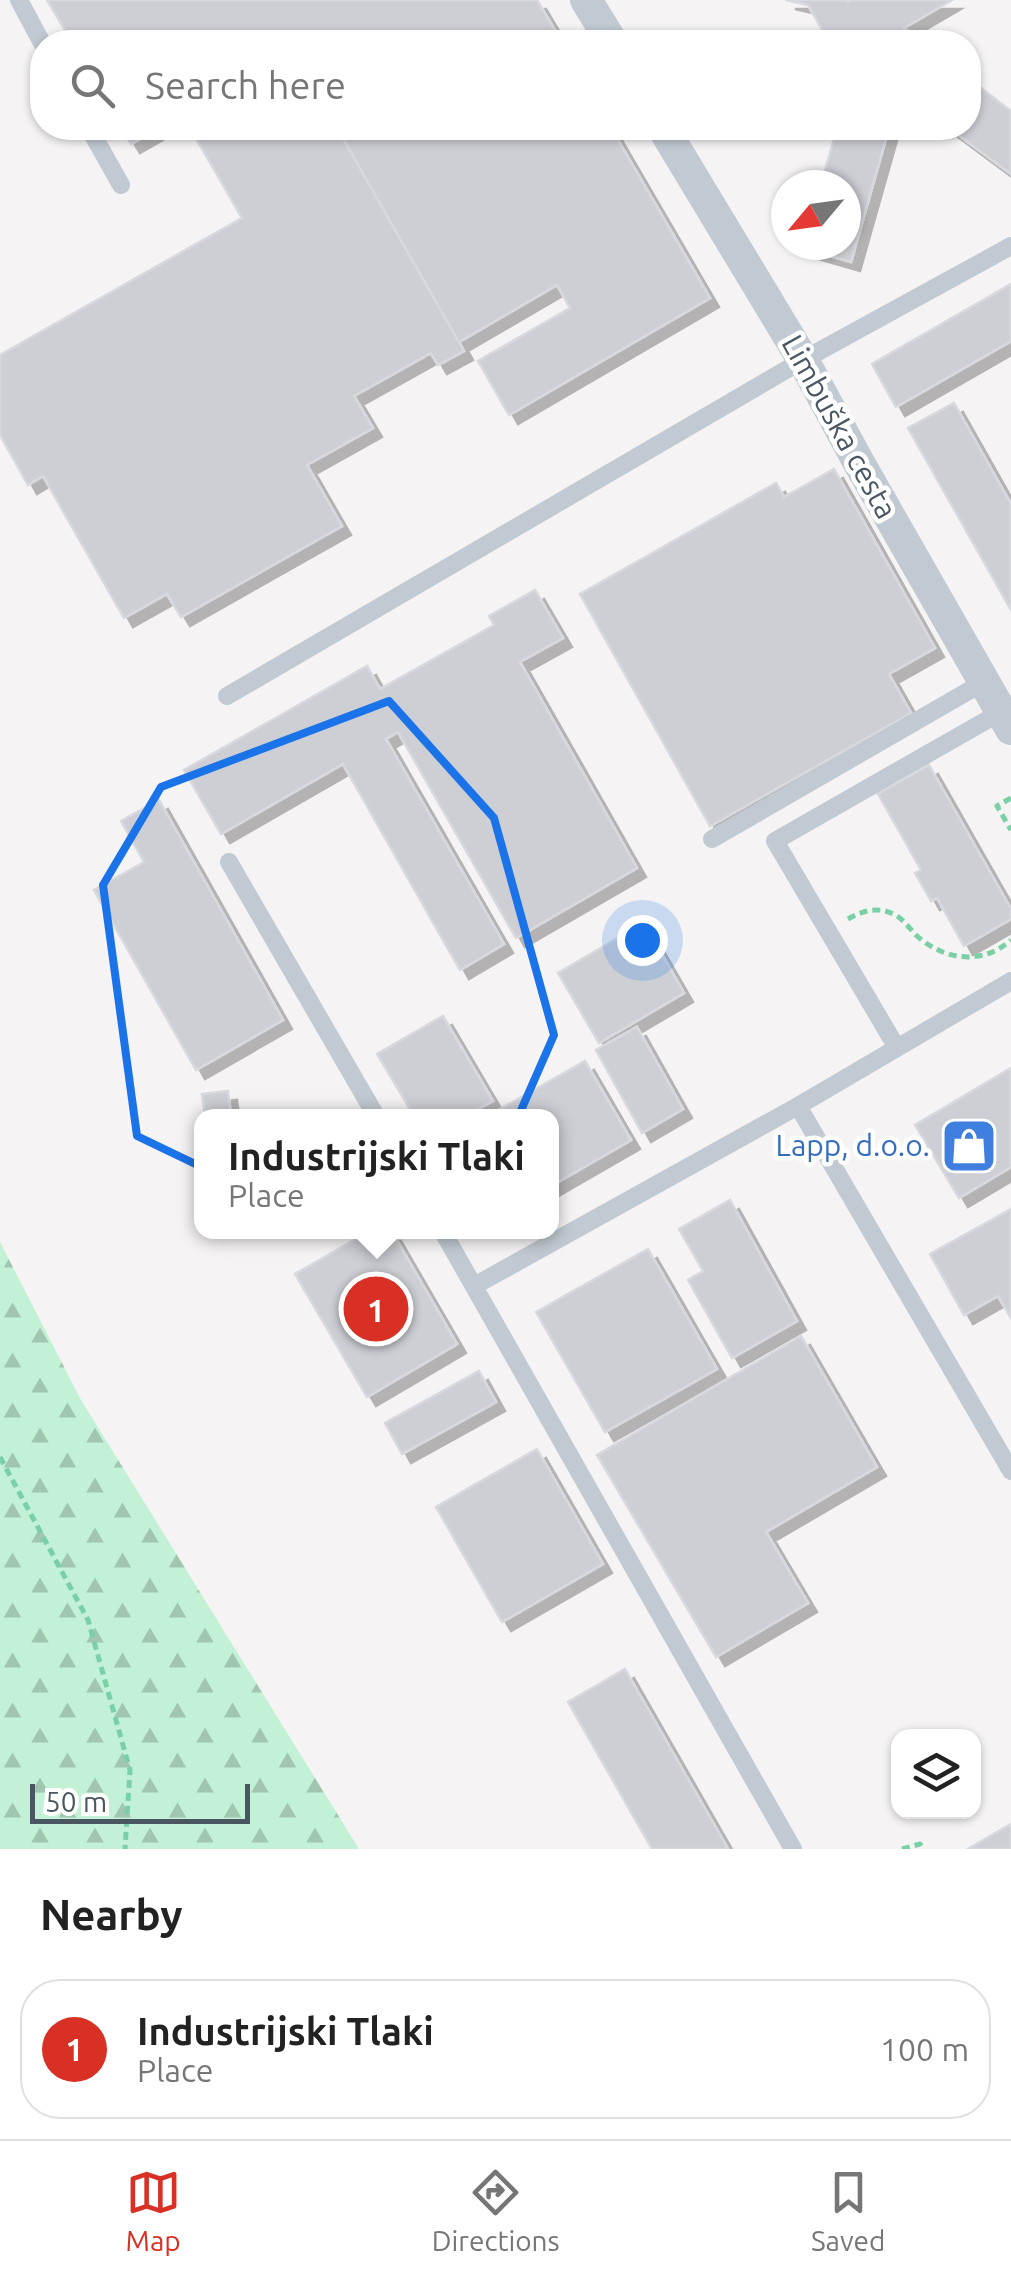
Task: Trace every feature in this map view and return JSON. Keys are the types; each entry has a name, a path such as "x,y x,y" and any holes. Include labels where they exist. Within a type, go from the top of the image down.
{"street":[{"path":"586,0 605,30"},
{"name":"Limbuška cesta","path":"670,140 803,360 1006,720"}],"lane":[{"path":"19,0 35,30"},
{"path":"96,140 121,184"},
{"path":"227,696 803,360 1011,246"},
{"path":"712,839 984,682"},
{"path":"897,1048 775,841 1006,720"},
{"path":"229,862 372,1109"},
{"path":"559,1239 798,1106 1011,981"},
{"path":"798,1106 1011,1471"},
{"path":"447,1239 793,1849"},
{"path":"474,1286 559,1239"}],"path":[{"path":"1011,798 997,806 1011,830"},
{"path":"828,930 868,910 882,910 897,915 937,951 958,957 994,953 1011,940"},
{"path":"0,1458 88,1620 130,1770 126,1849"},
{"path":"902,1849 920,1844 923,1849"}],"highlighted area":[{"path":"389,701 494,818 554,1035 494,1172 314,1221 137,1136 103,885 161,787"}],"green space":[{"path":"0,1242 81,1400 359,1849 0,1849"}],"building":[{"path":"47,0 537,0 555,30 65,30"},
{"path":"786,0 952,0 904,28 907,30 822,30 808,5"},
{"path":"981,88 1011,111 1011,174 965,140 981,140"},
{"path":"197,140 344,140 464,351 438,365 431,353 354,396 373,428 307,465 342,526 181,617 167,594 124,618 43,476 28,485 0,435 0,355 242,218"},
{"path":"344,140 618,140 710,298 509,415 478,361 570,308 557,285 459,342"},
{"path":"834,140 886,140 861,227 861,170 825,170"},
{"path":"1011,284 1011,341 896,407 872,364"},
{"path":"954,403 1011,504 1011,610 908,428"},
{"path":"834,469 935,648 889,674 911,713 710,826 580,594 776,483 784,497"},
{"path":"535,590 563,638 520,662 637,868 516,938 398,732 386,739 504,944 460,970 343,764 221,834 184,770 367,666 380,689 494,625 489,616"},
{"path":"929,765 1011,909 1011,919 964,946 937,898 931,901 915,873 921,870 878,794"},
{"path":"159,800 283,1020 196,1070 94,890 144,862 121,821"},
{"path":"644,923 684,993 599,1043 558,973"},
{"path":"443,1016 493,1101 478,1109 410,1109 377,1054"},
{"path":"637,1027 683,1109 642,1133 596,1050"},
{"path":"585,1061 631,1140 559,1181 559,1109 500,1109"},
{"name":"Lapp, d.o.o.","path":"1011,1068 1011,1167 959,1198 915,1125"},
{"path":"228,1091 230,1109 204,1109 202,1094"},
{"path":"730,1200 797,1321 732,1358 688,1280 703,1271 679,1229"},
{"path":"1011,1209 1011,1318 998,1296 964,1315 930,1254"},
{"path":"356,1239 396,1239 457,1344 367,1397 295,1274"},
{"path":"648,1249 717,1369 605,1432 536,1312"},
{"path":"801,1336 877,1467 766,1532 808,1603 716,1657 597,1455"},
{"path":"479,1371 496,1402 402,1454 385,1423"},
{"path":"537,1449 603,1564 502,1622 436,1507"},
{"path":"625,1669 728,1849 652,1849 568,1702"},
{"path":"1011,1824 1011,1849 968,1849"}],"place":[{"name":"Lapp, d.o.o.","path":"969,1146"},
{"name":"Industrijski Tlaki","path":"376,1309"}]}
